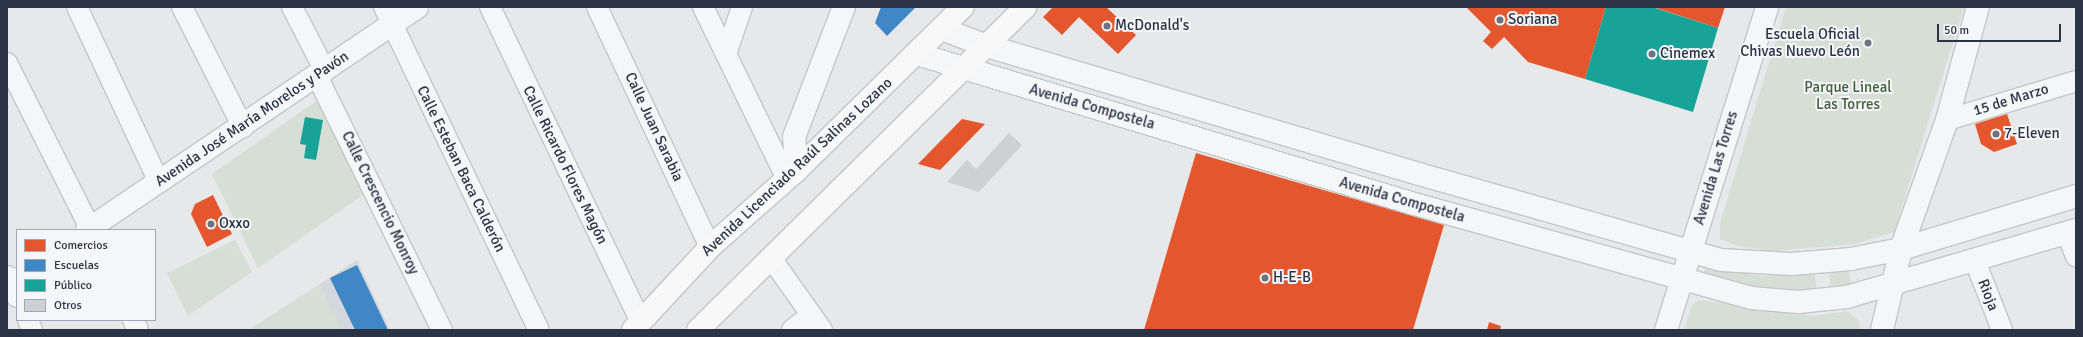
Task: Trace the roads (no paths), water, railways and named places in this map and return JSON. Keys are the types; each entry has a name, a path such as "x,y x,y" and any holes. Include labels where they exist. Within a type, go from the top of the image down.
{"main road":[{"name":"Avenida Licenciado Raúl Salinas Lozano","path":"637,326 710,247 792,175 917,54 963,7"},
{"path":"698,330 1025,7"}],"street":[{"path":"77,7 159,182"},
{"path":"182,7 243,127"},
{"name":"Calle Crescencio Monroy","path":"292,7 321,74 442,330"},
{"name":"Avenida José María Morelos y Pavón","path":"89,229 321,74 387,16 417,7"},
{"name":"Calle Ricardo Flores Magón","path":"490,7 637,326"},
{"name":"Calle Juan Sarabia","path":"597,7 710,247"},
{"path":"703,7 726,54 792,175"},
{"path":"726,54 742,7"},
{"path":"792,175 794,137 844,7"},
{"name":"Avenida Las Torres","path":"1666,330 1767,7"},
{"path":"1884,328 1901,248 1947,120 1978,7"},
{"name":"Calle Esteban Baca Calderón","path":"387,16 539,330"},
{"name":"Avenida Compostela","path":"942,29 987,46 1419,174 1690,253 1747,264 1792,264 1852,259 1901,248 2076,196"},
{"name":"Avenida Compostela","path":"917,54 1411,203 1743,297 1798,302 1847,297 1893,286 2072,232"},
{"path":"7,63 89,229"},
{"name":"15 de Marzo","path":"1947,120 2076,81"},
{"path":"1238,150 1246,122"},
{"path":"1411,203 1419,174"},
{"path":"2072,232 2076,256"},
{"path":"771,258 816,323 792,330"},
{"name":"Rioja","path":"1975,261 2002,330"},
{"path":"134,321 138,330"}],"place":[{"name":"Soriana","path":"1500,20"},
{"name":"McDonald's","path":"1107,26"},
{"name":"Escuela Oficial Chivas Nuevo León","path":"1868,43"},
{"name":"Cinemex","path":"1652,54"},
{"name":"7-Eleven","path":"1996,134"},
{"name":"Oxxo","path":"211,224"},
{"name":"H-E-B","path":"1265,278"}],"park label":[{"name":"Parque Lineal Las Torres","path":"1848,96"}]}
